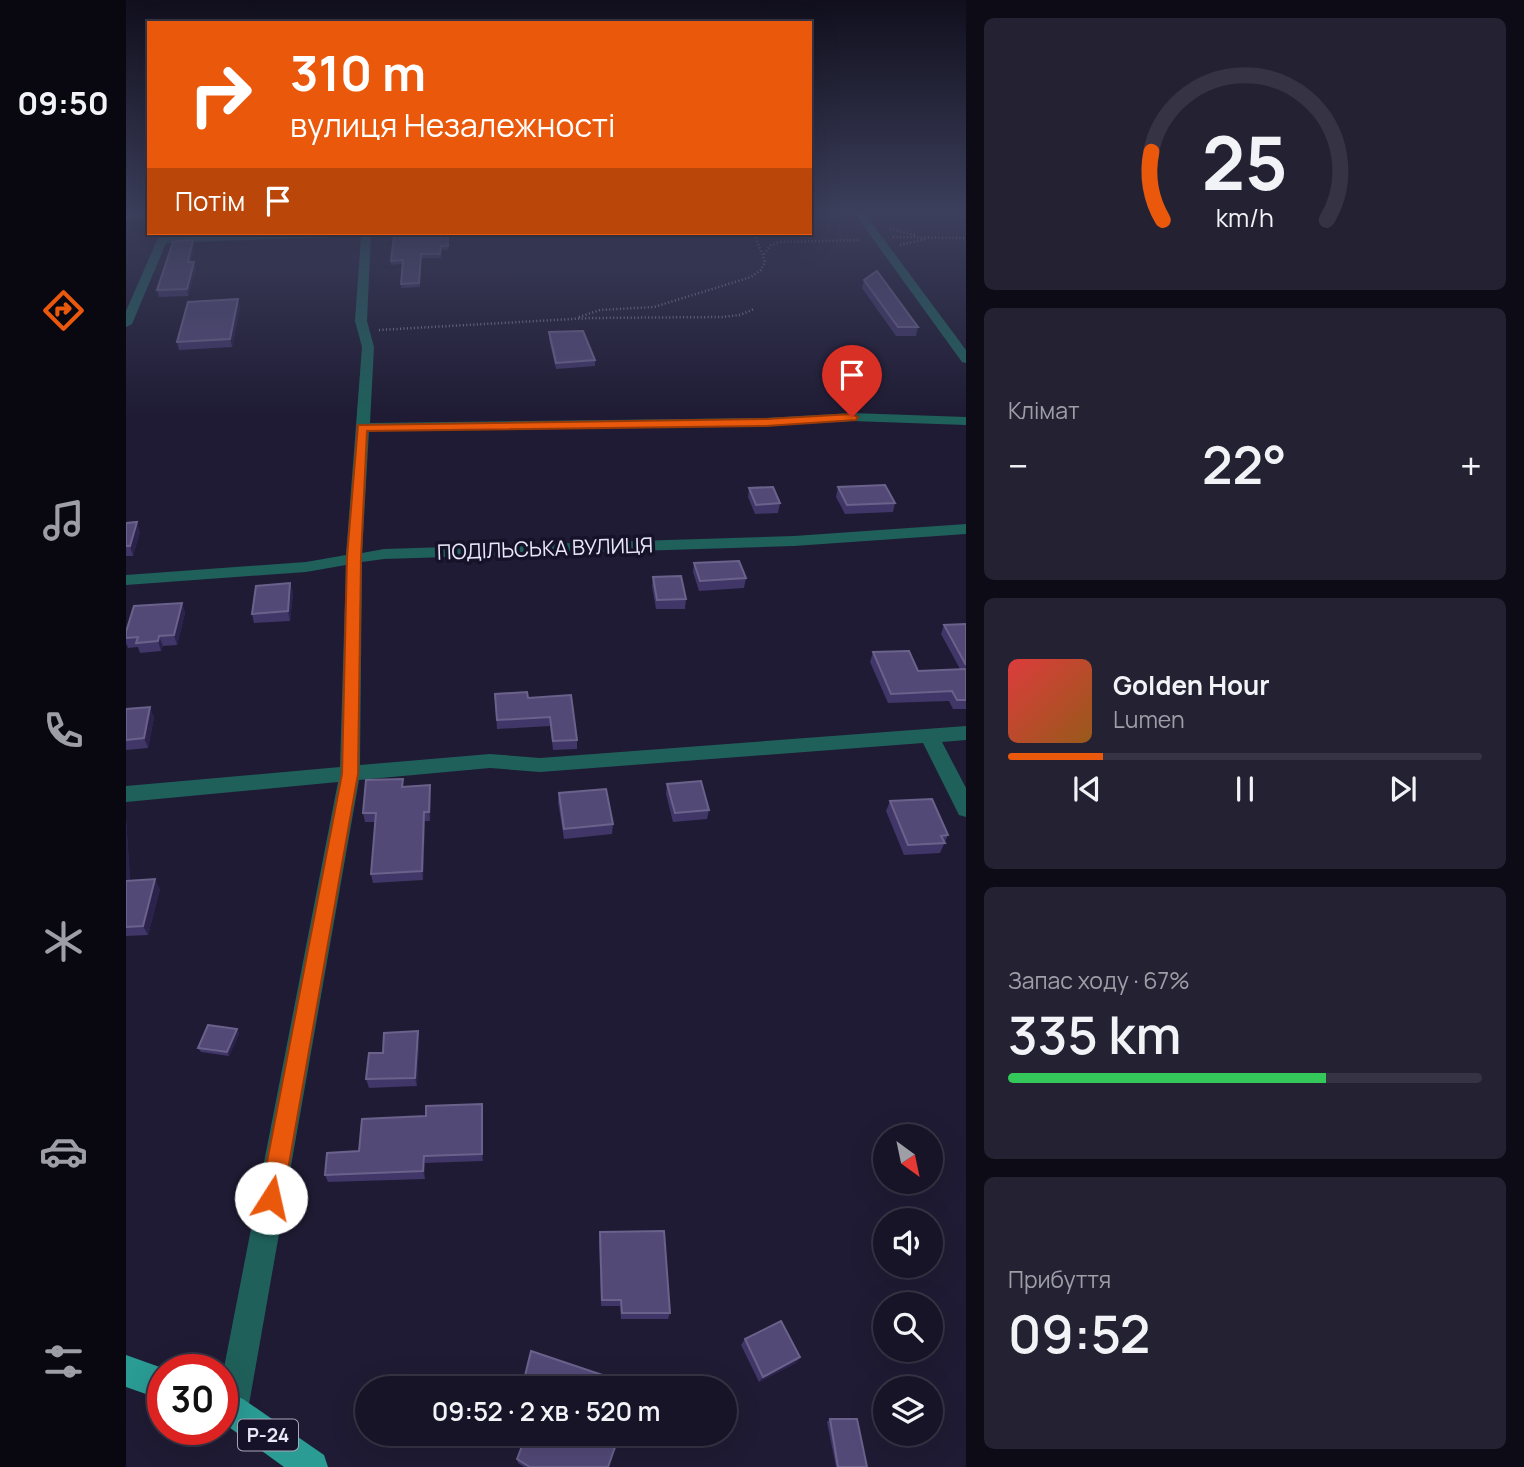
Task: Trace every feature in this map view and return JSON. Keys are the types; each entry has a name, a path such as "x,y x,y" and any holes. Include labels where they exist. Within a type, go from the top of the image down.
{"main road":[{"path":"126,1371 147,1378"},
{"name":"Р-24","path":"238,1416 312,1467"}],"street":[{"path":"126,324 146,278"},
{"path":"237,1354 350,774 354,557 368,347 361,321 363,278"},
{"path":"907,278 966,359"},
{"path":"362,428 766,422 852,417 966,421"},
{"name":"ПОДІЛЬСЬКА ВУЛИЦЯ","path":"126,580 306,567 354,557 793,541 966,529"},
{"path":"126,794 490,761 540,765 966,733"},
{"path":"929,736 966,809"}],"path":[{"path":"575,319 600,310 654,307 746,278"},
{"path":"364,332 575,319 722,317 740,315 754,309"}],"building":[{"path":"161,278 190,278 187,289 157,290"},
{"path":"401,278 419,278 419,283 401,284"},
{"path":"882,278 918,327 898,327 864,280"},
{"path":"238,299 230,339 177,342 188,302"},
{"path":"583,331 595,360 556,363 549,332"},
{"path":"885,485 895,503 847,505 838,487"},
{"path":"773,487 780,503 756,505 749,488"},
{"path":"137,522 130,546 126,546 126,523"},
{"path":"739,561 746,578 700,581 694,563"},
{"path":"681,576 686,599 657,600 653,577"},
{"path":"290,583 288,611 252,614 256,586"},
{"path":"182,603 174,635 159,636 158,641 136,643 138,637 126,638 134,606"},
{"path":"966,624 966,665 944,625"},
{"path":"909,651 918,671 966,669 966,700 957,700 952,691 891,694 873,652"},
{"path":"527,692 528,698 571,695 577,740 553,741 550,717 497,720 495,694"},
{"path":"150,707 144,738 126,740 126,709"},
{"path":"403,779 402,787 430,785 429,812 424,812 422,871 371,874 376,813 363,813 366,780"},
{"path":"701,781 709,810 675,813 667,784"},
{"path":"606,789 613,824 564,829 559,793"},
{"path":"932,799 948,835 941,836 945,843 908,845 890,801"},
{"path":"155,879 143,926 126,927 126,881"},
{"path":"208,1025 237,1029 227,1052 198,1048"},
{"path":"418,1031 415,1078 366,1079 369,1053 383,1053 384,1033"},
{"path":"482,1104 482,1154 424,1156 423,1171 325,1175 327,1153 359,1151 362,1119 426,1116 426,1106"},
{"path":"664,1231 670,1313 622,1313 621,1300 602,1300 600,1232"},
{"path":"781,1321 800,1357 763,1377 745,1339"},
{"path":"531,1351 605,1376 525,1376"},
{"path":"830,1419 857,1419 867,1467 838,1467"},
{"path":"522,1446 615,1446 608,1467 530,1467 517,1459"}],"route":[{"path":"271,1198 350,774 354,557 362,428 766,422 852,417"}]}
